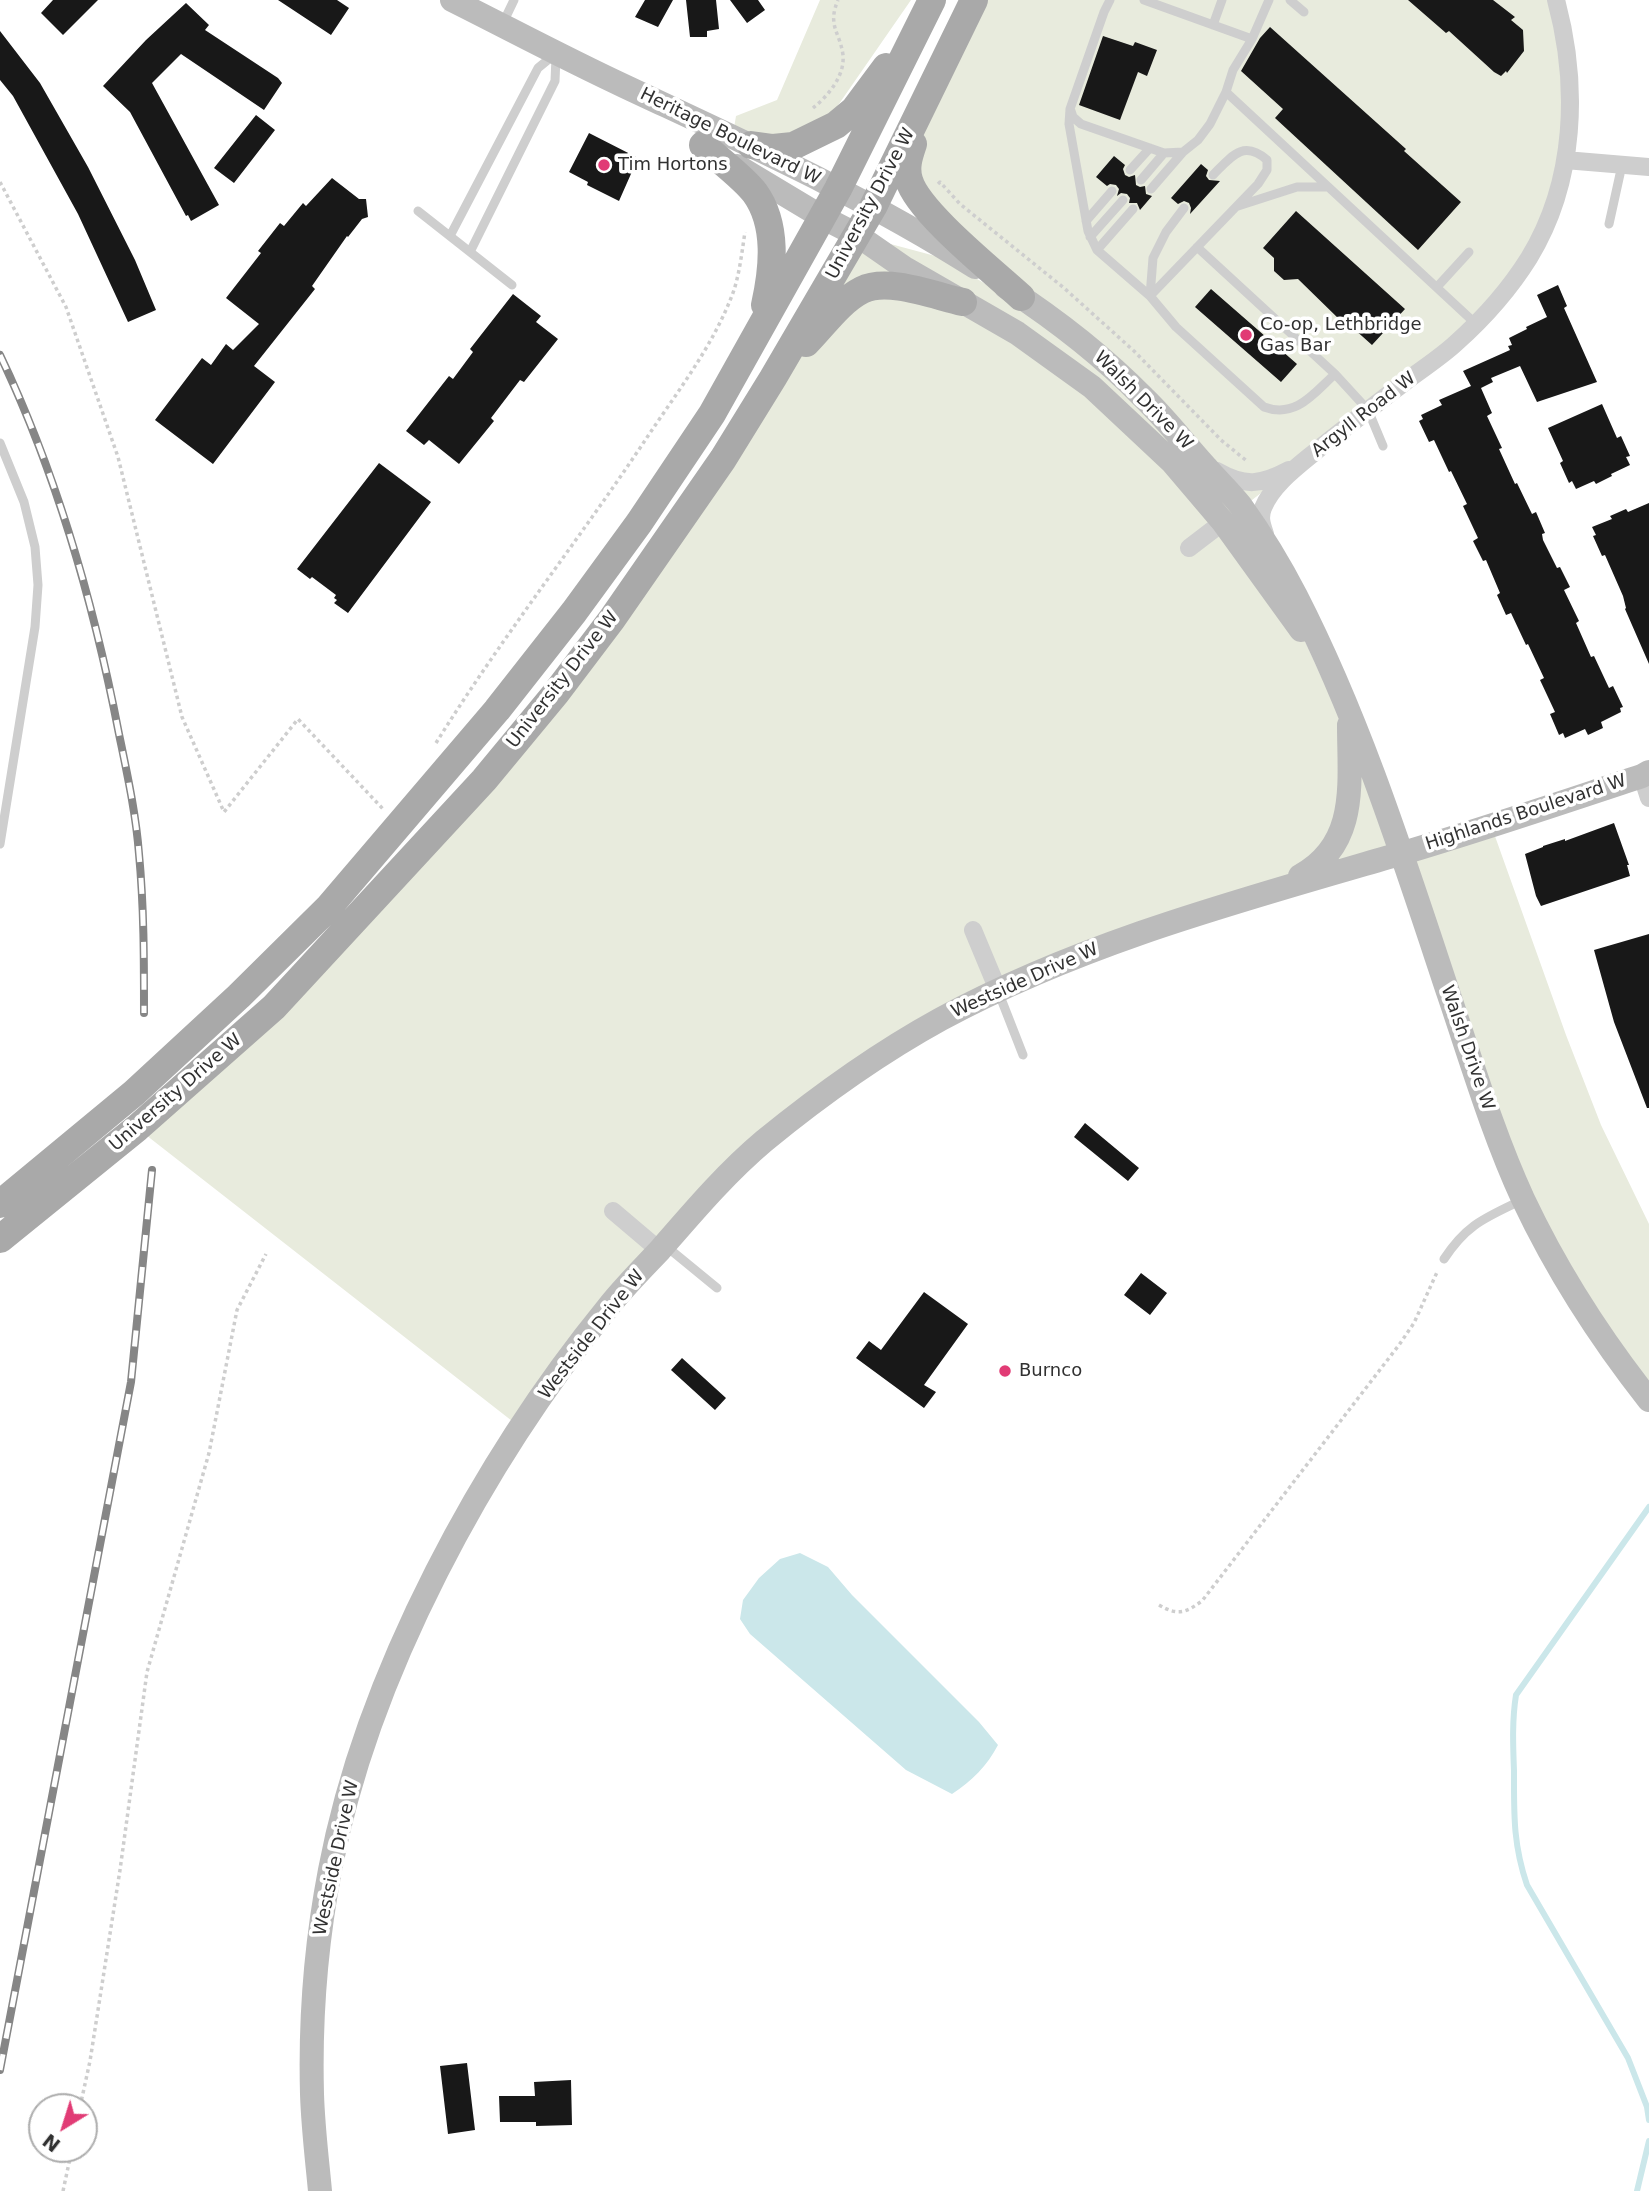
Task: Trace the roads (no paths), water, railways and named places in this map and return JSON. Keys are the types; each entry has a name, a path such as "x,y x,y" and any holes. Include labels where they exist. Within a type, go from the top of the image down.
{"main road":[{"name":"University Drive W","path":"0,1238 137,1128 274,1007 484,780 556,693 619,609 723,459 773,378 873,207 973,1"},
{"name":"University Drive W","path":"0,1204 134,1093 239,996 337,898 480,730 574,612 639,523 712,414 830,203 931,4"},
{"path":"751,145 773,148 793,146 836,125 854,110 931,4"},
{"path":"930,90 907,165 909,182 937,220 1021,297"},
{"path":"703,145 755,192 768,221 772,261 760,329"},
{"path":"773,378 847,301 862,290 877,285 896,285 963,302"}],"street":[{"name":"Heritage Boulevard W","path":"452,0 622,85 751,145 830,203"},
{"name":"Argyll Road W","path":"1304,461 1455,345 1508,287 1529,257 1546,223 1565,160 1571,106 1569,64 1556,0"},
{"name":"Heritage Boulevard W","path":"622,85 703,145 830,203"},
{"path":"1565,160 1649,167"},
{"name":"Walsh Drive W","path":"830,203 873,207 956,255 1043,311 1144,397 1240,505 1295,594 1348,707 1402,853 1487,1107 1523,1199 1586,1313 1649,1400"},
{"name":"Walsh Drive W","path":"830,203 857,235 906,269 1017,333 1092,387 1132,422 1172,462 1223,522 1332,672"},
{"path":"1203,464 1235,481 1248,483 1274,478 1304,461"},
{"path":"1275,559 1260,519 1263,508 1271,494 1304,461"},
{"path":"1189,548 1223,522"},
{"path":"1275,890 1312,869 1332,851 1345,822 1349,789 1348,707"},
{"name":"Highlands Boulevard W","path":"1402,853 1647,782"},
{"name":"Westside Drive W","path":"320,2191 312,2095 318,1945 331,1865 355,1773 380,1700 445,1556 521,1428 610,1304 707,1197 761,1144 815,1102 937,1021 1057,963 1275,890 1402,853"},
{"path":"973,930 998,990"},
{"path":"613,1211 662,1247"}],"lane":[{"path":"503,25 514,0"},
{"path":"1110,0 1070,109 1069,124 1086,221 1097,250 1150,296 1176,327 1264,407 1276,412 1288,411 1301,404 1335,374"},
{"path":"1144,0 1252,39"},
{"path":"1213,24 1222,0"},
{"path":"1151,188 1210,124 1226,92 1233,70 1252,39 1269,0"},
{"path":"1290,0 1304,12"},
{"path":"450,236 538,68 557,53"},
{"path":"470,252 555,81 557,53"},
{"path":"1226,92 1476,324"},
{"path":"1070,109 1073,117 1082,124 1164,153 1182,152"},
{"path":"1130,170 1150,148"},
{"path":"1150,296 1236,207 1267,170 1267,160 1259,153 1246,150 1234,153 1213,175"},
{"path":"1141,180 1164,153"},
{"path":"1609,223 1622,165"},
{"path":"1236,207 1297,187 1328,187"},
{"path":"1086,221 1112,191"},
{"path":"1090,237 1123,200"},
{"path":"1150,296 1153,258 1166,232 1184,208"},
{"path":"1097,250 1133,209"},
{"path":"418,211 512,285"},
{"path":"1197,247 1335,374 1368,410 1383,446"},
{"path":"1437,287 1469,252"},
{"path":"0,443 24,502 35,547 38,585 35,627 0,844"},
{"path":"998,990 1023,1055"},
{"path":"1444,1259 1457,1239 1475,1223 1523,1199"},
{"path":"662,1247 717,1288"}],"water":[{"path":"800,1553 828,1567 852,1595 979,1722 998,1745 978,1772 952,1794 906,1770 750,1634 740,1619 743,1600 759,1578 780,1559"}],"waterway":[{"path":"1649,1507 1516,1695 1513,1733 1515,1829 1527,1885 1628,2058 1647,2107 1649,2120"},
{"path":"1637,2191 1649,2141"}],"railway":[{"path":"0,355 39,447 72,541 109,685 138,839 143,914 144,1013"},
{"path":"0,2070 131,1382 152,1170"}],"place":[{"name":"Tim Hortons","path":"604,165"},
{"name":"Co-op, Lethbridge Gas Bar","path":"1246,335"},
{"name":"Burnco","path":"1005,1371"}]}
